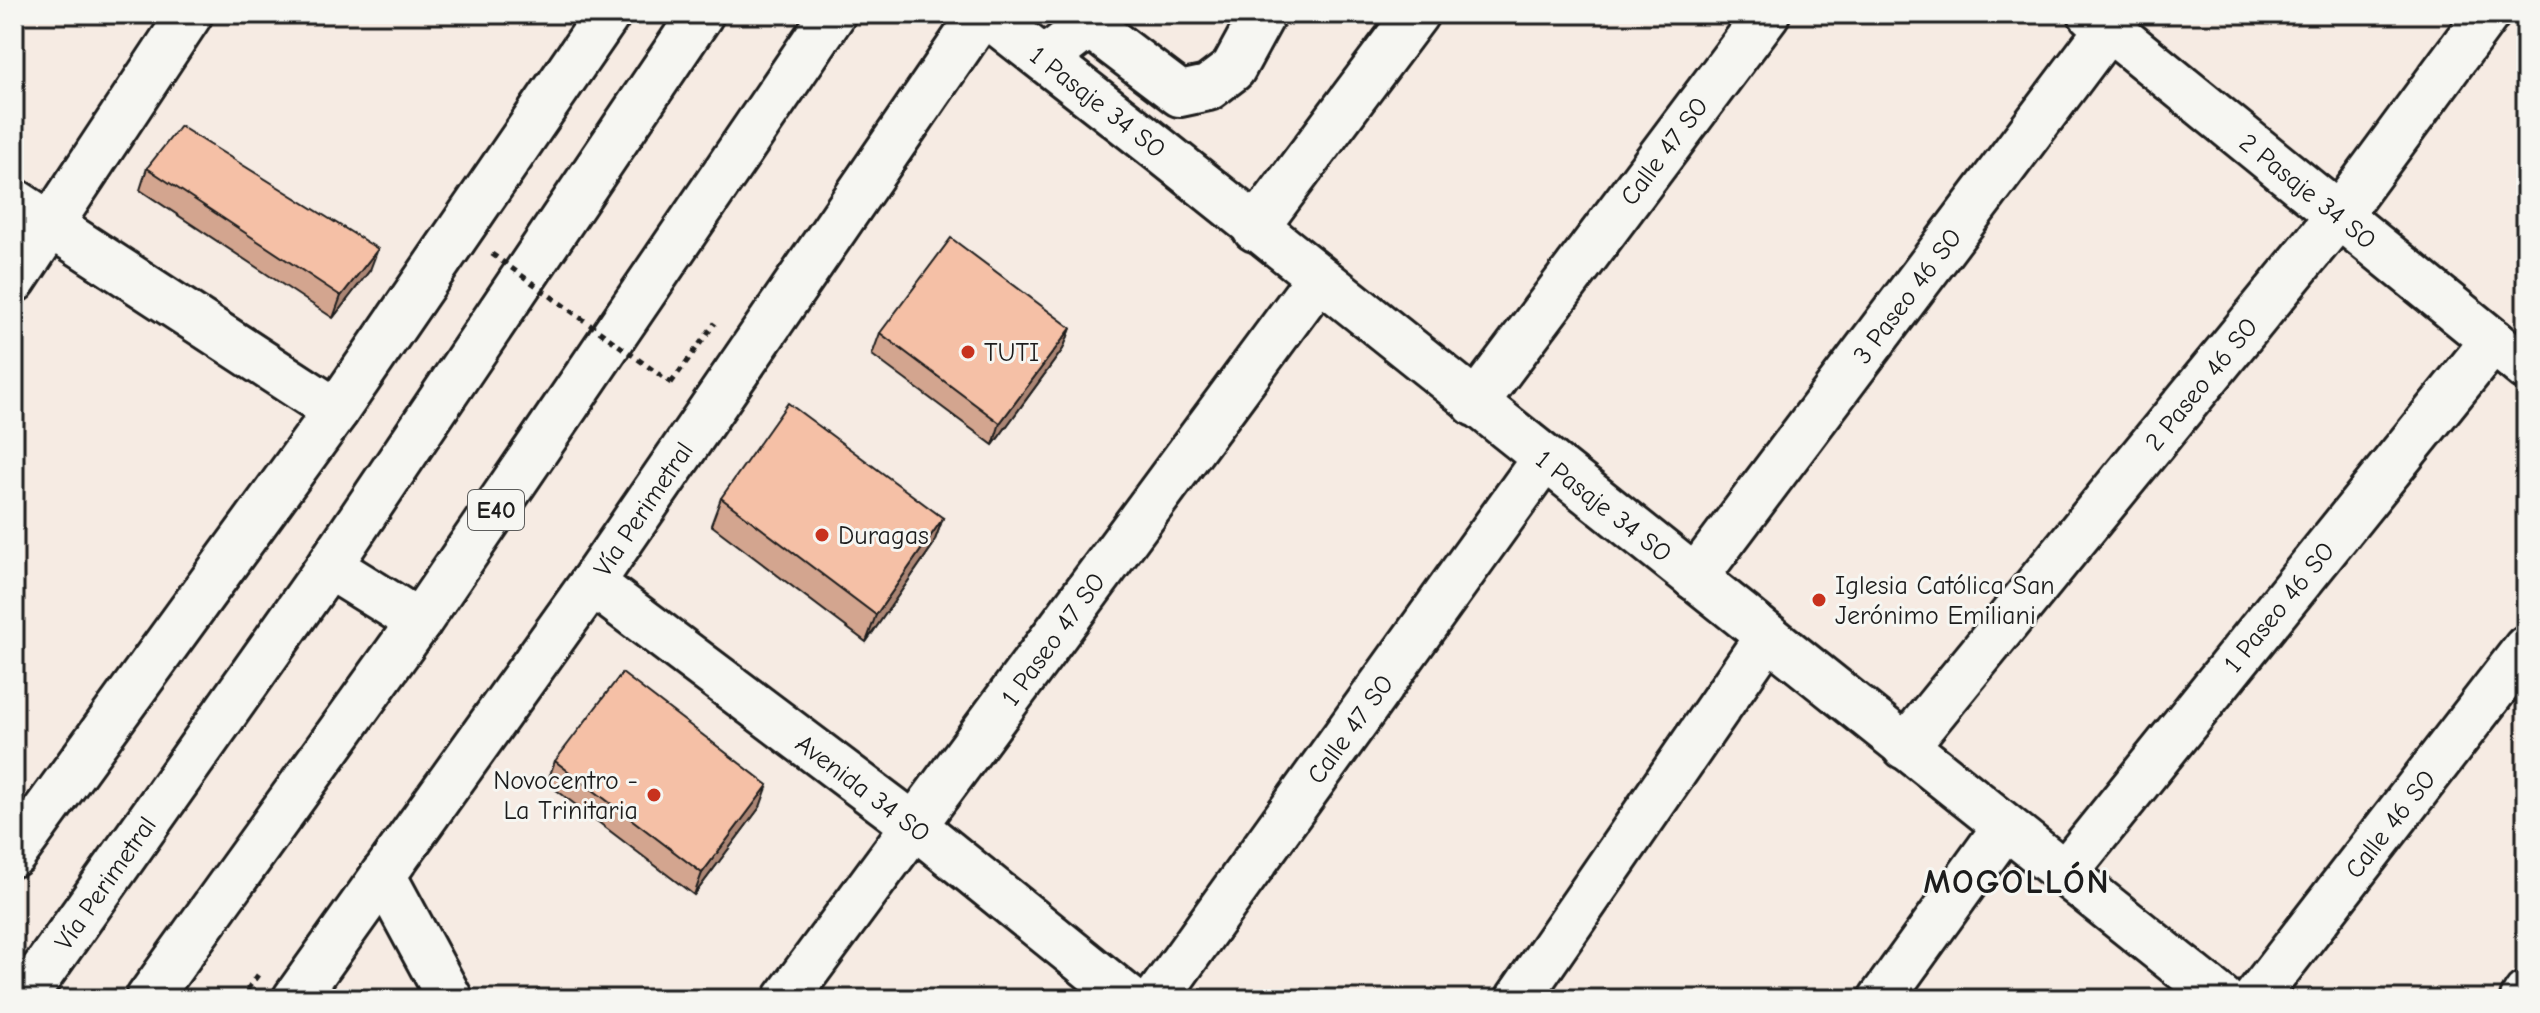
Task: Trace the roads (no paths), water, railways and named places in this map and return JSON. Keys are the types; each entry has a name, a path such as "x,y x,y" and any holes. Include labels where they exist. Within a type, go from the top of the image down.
{"main road":[{"path":"14,280 190,14"},
{"path":"14,854 336,411 608,14"},
{"name":"Vía Perimetral","path":"23,999 329,566 701,14"},
{"name":"E40","path":"148,999 419,622 833,14"},
{"name":"Vía Perimetral","path":"295,999 592,583 984,14"},
{"name":"1 Pasaje 34 SO","path":"984,14 1045,59 2222,999"},
{"path":"1045,59 1093,19 1180,94 1208,88 1233,69 1263,14"},
{"path":"1255,229 1416,14"},
{"name":"Calle 47 SO","path":"1475,404 1767,14"},
{"name":"2 Paseo 46 SO","path":"1905,747 2339,215 2487,14"},
{"name":"2 Pasaje 34 SO","path":"2106,19 2339,215 2517,359"},
{"name":"3 Paseo 46 SO","path":"1695,578 2106,19"},
{"path":"14,201 336,411"},
{"name":"1 Paseo 47 SO","path":"786,999 1318,279"},
{"name":"1 Paseo 46 SO","path":"2064,874 2517,359"},
{"name":"Calle 47 SO","path":"1156,999 1544,459"},
{"path":"329,566 419,622"},
{"name":"Avenida 34 SO","path":"592,583 915,826 1129,999"},
{"path":"1518,999 1767,637"},
{"name":"Calle 46 SO","path":"2255,999 2526,648"},
{"path":"1881,999 2005,827"},
{"path":"383,875 450,999"}],"place":[{"name":"TUTI","path":"968,352"},
{"name":"Duragas","path":"822,535"},
{"name":"Iglesia Católica San Jerónimo Emiliani","path":"1819,600"},
{"name":"Novocentro - La Trinitaria","path":"654,795"}],"district":[{"name":"MOGOLLÓN","path":"2017,881"}]}
